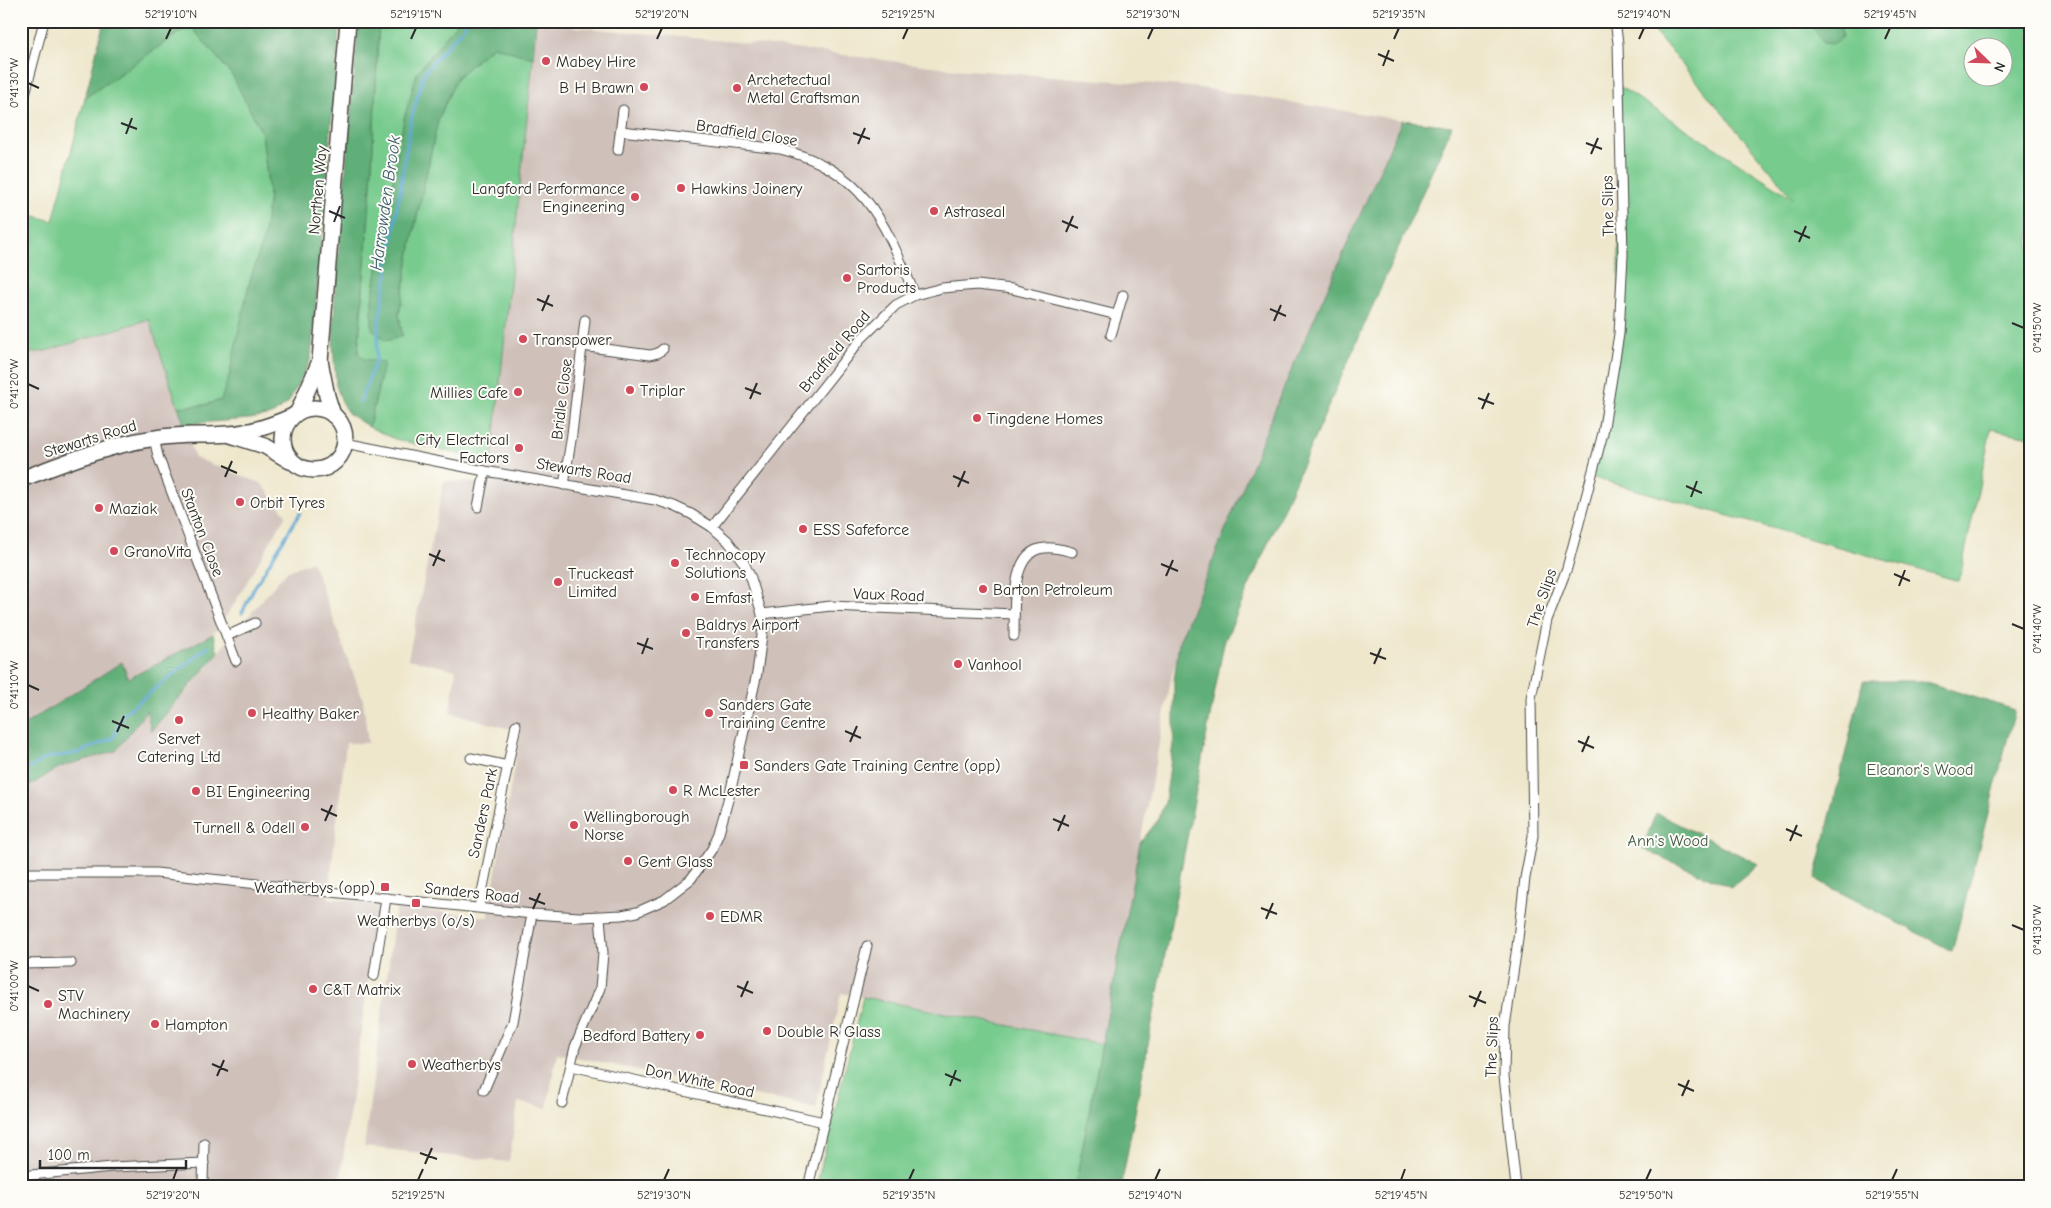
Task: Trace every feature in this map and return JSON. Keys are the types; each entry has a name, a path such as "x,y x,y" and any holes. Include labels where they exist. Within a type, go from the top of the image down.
{"main road":[{"name":"Northen Way","path":"333,415 320,361 348,21"},
{"name":"Northen Way","path":"296,414 320,361"},
{"path":"316,408 333,415 343,428 345,443 341,455 334,464 323,470 311,471 300,468 290,461 284,450 282,438 286,426 296,414 316,408"},
{"name":"Stewarts Road","path":"21,478 121,444 189,434 229,434 277,424 296,414"},
{"name":"Stewarts Road","path":"229,434 265,446 290,461"}],"street":[{"path":"21,109 44,21"},
{"name":"The Slips","path":"1516,1187 1504,1076 1505,1026 1533,836 1531,698 1547,620 1567,568 1603,433 1619,334 1623,255 1618,42 1615,21"},
{"path":"618,150 623,110"},
{"name":"Bradfield Close","path":"621,131 780,149 796,153 825,165 848,180 872,205 892,243 915,296"},
{"name":"Bradfield Road","path":"712,527 861,339 896,304 942,288 969,285 992,286 1012,289 1117,315"},
{"path":"1111,335 1123,295"},
{"name":"Bridle Close","path":"564,485 585,320"},
{"name":"Bridle Close","path":"582,346 650,355 658,353 663,349"},
{"name":"Stanton Close","path":"154,438 158,456 236,661"},
{"name":"Stewarts Road","path":"345,443 485,471 655,500 674,506 712,527 728,541 744,563 758,596 762,614"},
{"path":"478,507 485,471"},
{"path":"1014,636 1016,582 1026,557 1036,550 1046,548 1072,552"},
{"name":"Vaux Road","path":"762,614 831,606 1014,614"},
{"name":"Sanders Road","path":"21,873 156,873 532,914 600,917 637,912 664,900 691,880 712,849 725,815 757,673 762,645 762,614"},
{"path":"227,636 255,622"},
{"name":"Sanders Park","path":"479,907 516,725"},
{"path":"471,758 508,766"},
{"path":"374,976 386,898"},
{"path":"484,1090 513,1022 532,914"},
{"path":"562,1103 575,1047 600,988 603,954 600,917"},
{"path":"808,1187 867,946"},
{"path":"21,964 71,963"},
{"name":"Don White Road","path":"571,1066 824,1122"},
{"path":"203,1184 204,1143"},
{"path":"21,1176 112,1167 204,1163"}],"shaded area":[{"path":"536,23 756,44 955,69 1195,87 1402,120 1186,624 1172,674 1102,1044 841,993 816,1108 557,1053 547,1108 518,1102 509,1162 364,1147 396,907 488,917 520,732 450,712 456,670 408,659 444,481 489,484"},
{"path":"149,318 195,458 261,483 286,515 233,606 213,634 128,680 122,663 21,727 21,354 46,351"},
{"path":"312,561 363,700 368,743 346,743 328,898 379,904 339,1187 21,1187 21,791 60,767 116,751 147,709 152,730 286,572"}],"green space":[{"path":"104,21 340,21 311,359 288,403 272,415 250,419 184,424 178,407 205,405 221,400 229,377 249,284 264,237 269,194 262,133 232,75 190,25 85,98"},
{"path":"359,21 379,21 371,186 358,353 364,359 384,363 369,427 349,414 344,407 336,386 333,345 335,294"},
{"path":"379,21 458,21 418,73 404,119 372,300 402,336 399,314 413,235 438,120 457,77 493,46 533,58 492,462 395,439 369,427 384,364 364,359 358,354 371,186"},
{"path":"458,21 536,23 533,58 493,46 457,77 438,120 413,235 399,314 402,336 386,341 372,329 372,300 404,119 417,73"},
{"path":"1646,21 2030,21 2030,437 1991,429 1959,581 1591,477 1619,334 1619,86 1793,198"},
{"path":"1809,21 1840,21 1842,38 1832,44 1823,43"},
{"path":"190,25 232,75 262,133 269,194 264,237 249,284 229,377 221,400 205,405 178,407 149,319 46,351 21,354 21,212 53,221 85,98"},
{"path":"1402,120 1452,126 1224,643 1121,1187 1075,1187 1140,843 1158,820 1165,802 1174,737 1174,681 1179,642 1288,378"},
{"path":"213,634 218,653 151,731 147,710 116,751 60,767 21,791 21,727 122,662 128,679"},
{"name":"Eleanor's Wood","path":"1863,681 1923,681 2015,710 1952,951 1815,879"},
{"name":"Ann's Wood","path":"1656,813 1758,864 1731,887 1642,849"},
{"path":"863,997 1102,1044 1075,1187 816,1187"}],"waterway":[{"name":"Harrowden Brook","path":"360,402 376,360 379,324 411,120 424,73 466,24 465,21"},
{"name":"Harrowden Brook","path":"242,613 254,588 300,513"},
{"name":"Harrowden Brook","path":"21,774 46,758 78,753 113,738 123,714 208,647"}],"place":[{"name":"Mabey Hire","path":"546,61"},
{"name":"B H Brawn","path":"644,87"},
{"name":"Archetectual Metal Craftsman","path":"737,88"},
{"name":"Hawkins Joinery","path":"681,188"},
{"name":"Langford Performance Engineering","path":"635,197"},
{"name":"Astraseal","path":"934,211"},
{"name":"Sartoris Products","path":"847,278"},
{"name":"Transpower","path":"523,339"},
{"name":"Triplar","path":"630,390"},
{"name":"Millies Cafe","path":"518,392"},
{"name":"Tingdene Homes","path":"977,418"},
{"name":"City Electrical Factors","path":"519,448"},
{"name":"Orbit Tyres","path":"240,502"},
{"name":"Maziak","path":"99,508"},
{"name":"ESS Safeforce","path":"803,529"},
{"name":"GranoVita","path":"114,551"},
{"name":"Technocopy Solutions","path":"675,563"},
{"name":"Truckeast Limited","path":"558,582"},
{"name":"Barton Petroleum","path":"983,589"},
{"name":"Emfast","path":"695,597"},
{"name":"Baldrys Airport Transfers","path":"686,633"},
{"name":"Vanhool","path":"958,664"},
{"name":"Healthy Baker","path":"252,713"},
{"name":"Sanders Gate Training Centre","path":"709,713"},
{"name":"Servet Catering Ltd","path":"179,720"},
{"name":"Sanders Gate Training Centre (opp)","path":"744,765"},
{"name":"R McLester","path":"673,790"},
{"name":"BI Engineering","path":"196,791"},
{"name":"Wellingborough Norse","path":"574,825"},
{"name":"Turnell & Odell","path":"305,827"},
{"name":"Gent Glass","path":"628,861"},
{"name":"Weatherbys (opp)","path":"385,887"},
{"name":"Weatherbys (o/s)","path":"416,903"},
{"name":"EDMR","path":"710,916"},
{"name":"C&T Matrix","path":"313,989"},
{"name":"STV Machinery","path":"48,1004"},
{"name":"Hampton","path":"155,1024"},
{"name":"Double R Glass","path":"767,1031"},
{"name":"Bedford Battery","path":"700,1035"},
{"name":"Weatherbys","path":"412,1064"}]}
